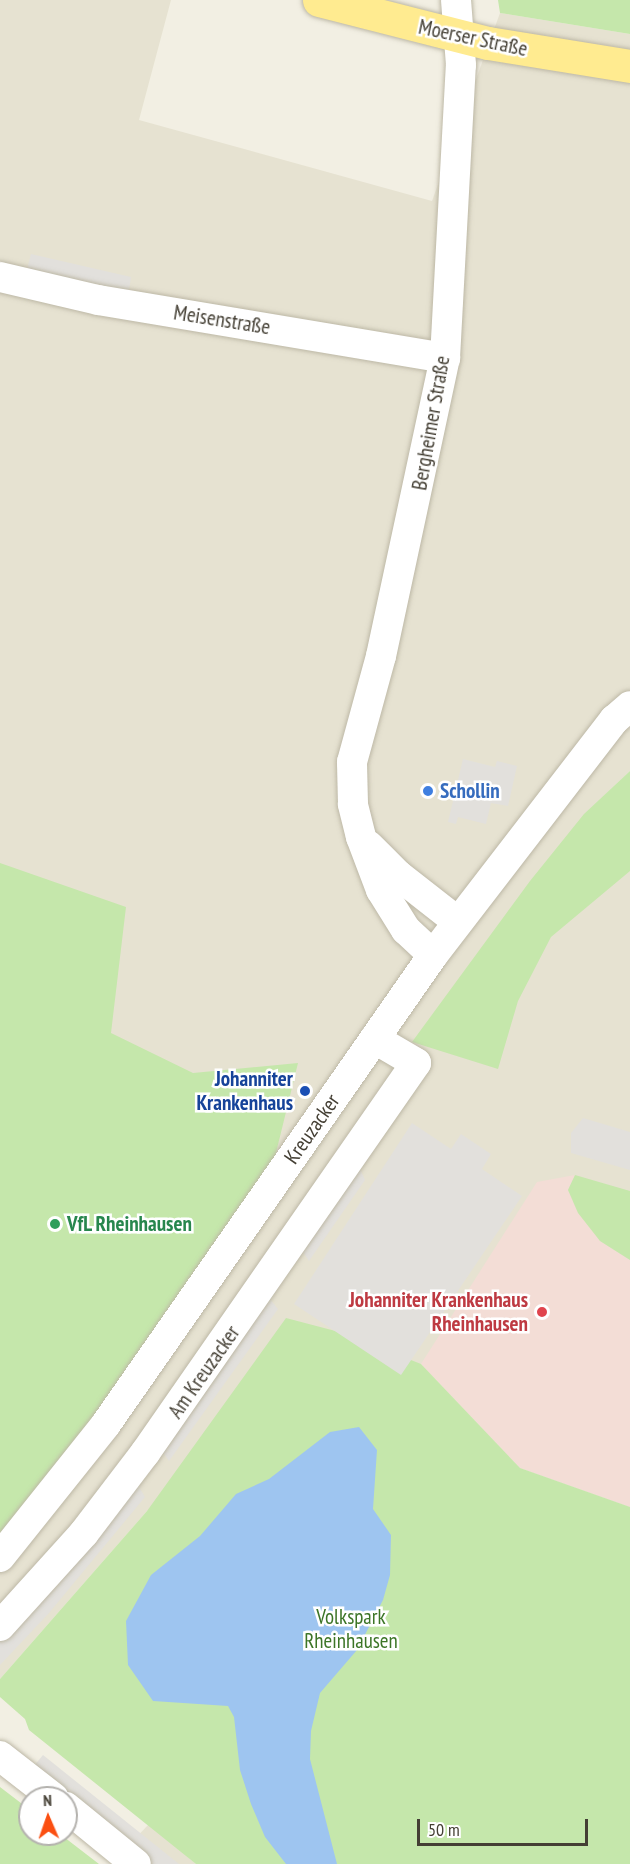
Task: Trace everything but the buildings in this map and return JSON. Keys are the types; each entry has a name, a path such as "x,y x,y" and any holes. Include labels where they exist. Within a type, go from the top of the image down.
{"main road":[{"name":"Moerser Straße","path":"319,0 459,36 630,66"}],"street":[{"name":"Bergheimer Straße","path":"432,955 406,930 381,890 361,837 353,804 352,762 384,645 445,358 459,36 456,0"},
{"name":"Meisenstraße","path":"0,277 98,300 445,358"},
{"name":"Kreuzacker","path":"0,1557 100,1432 350,1076 432,955 615,720 630,706"},
{"path":"361,837 398,875 458,922"},
{"name":"Am Kreuzacker","path":"0,1626 84,1533 145,1453 390,1104 416,1063 375,1039"},
{"path":"350,1076 390,1104"},
{"path":"0,1756 39,1786"},
{"path":"78,1817 136,1864"}],"shaded area":[{"path":"0,0 171,0 139,120 432,201 500,13 630,34 630,771 585,814 630,824 630,1507 520,1468 421,1364 147,1511 0,1679"},
{"path":"31,254 131,277 129,291 27,269"},
{"path":"463,759 495,767 497,761 517,766 508,806 491,803 486,824 458,817 456,824 448,822"},
{"path":"583,1118 630,1132 630,1170 571,1153 571,1133"},
{"path":"412,1123 451,1149 461,1134 491,1154 482,1169 522,1196 401,1375 294,1304"},
{"path":"357,1162 365,1180 309,1261 298,1245"},
{"name":"Johanniter Krankenhaus Rheinhausen","path":"575,1175 568,1190 600,1241 630,1260 630,1507 520,1468 421,1364 537,1182"},
{"path":"266,1294 278,1309 169,1461 158,1446"},
{"path":"135,1480 145,1497 49,1613 0,1665 0,1640"},
{"path":"43,1755 179,1864 153,1864 78,1803 78,1786 57,1786 33,1767"},
{"path":"149,1824 196,1864 111,1864"}],"green space":[{"path":"498,0 630,0 630,34 500,13"},
{"path":"630,771 630,871 551,937 518,1001 498,1069 412,1042 530,881 584,814"},
{"path":"0,863 126,907 111,1033 193,1073 298,1063 274,1161 93,1418 0,1537"},
{"path":"575,1175 630,1191 630,1260 600,1241 578,1213 568,1190"},
{"name":"Volkspark Rheinhausen","path":"286,1318 343,1333 421,1364 520,1468 630,1507 630,1864 196,1864 29,1730 25,1719 0,1697 0,1679 147,1511"},
{"path":"0,1787 18,1801 18,1846 76,1846 99,1864 0,1864"}],"water":[{"path":"359,1427 377,1450 373,1509 391,1535 390,1575 383,1600 357,1650 320,1693 311,1731 310,1759 337,1864 286,1864 265,1837 251,1804 240,1770 234,1717 228,1706 153,1701 128,1665 126,1621 151,1575 200,1536 236,1494 269,1479 330,1432"}],"place":[{"name":"Schollin","path":"428,791"},
{"name":"Johanniter Krankenhaus","path":"305,1091"},
{"name":"VfL Rheinhausen","path":"55,1224"},
{"name":"Johanniter Krankenhaus Rheinhausen","path":"542,1312"}]}
